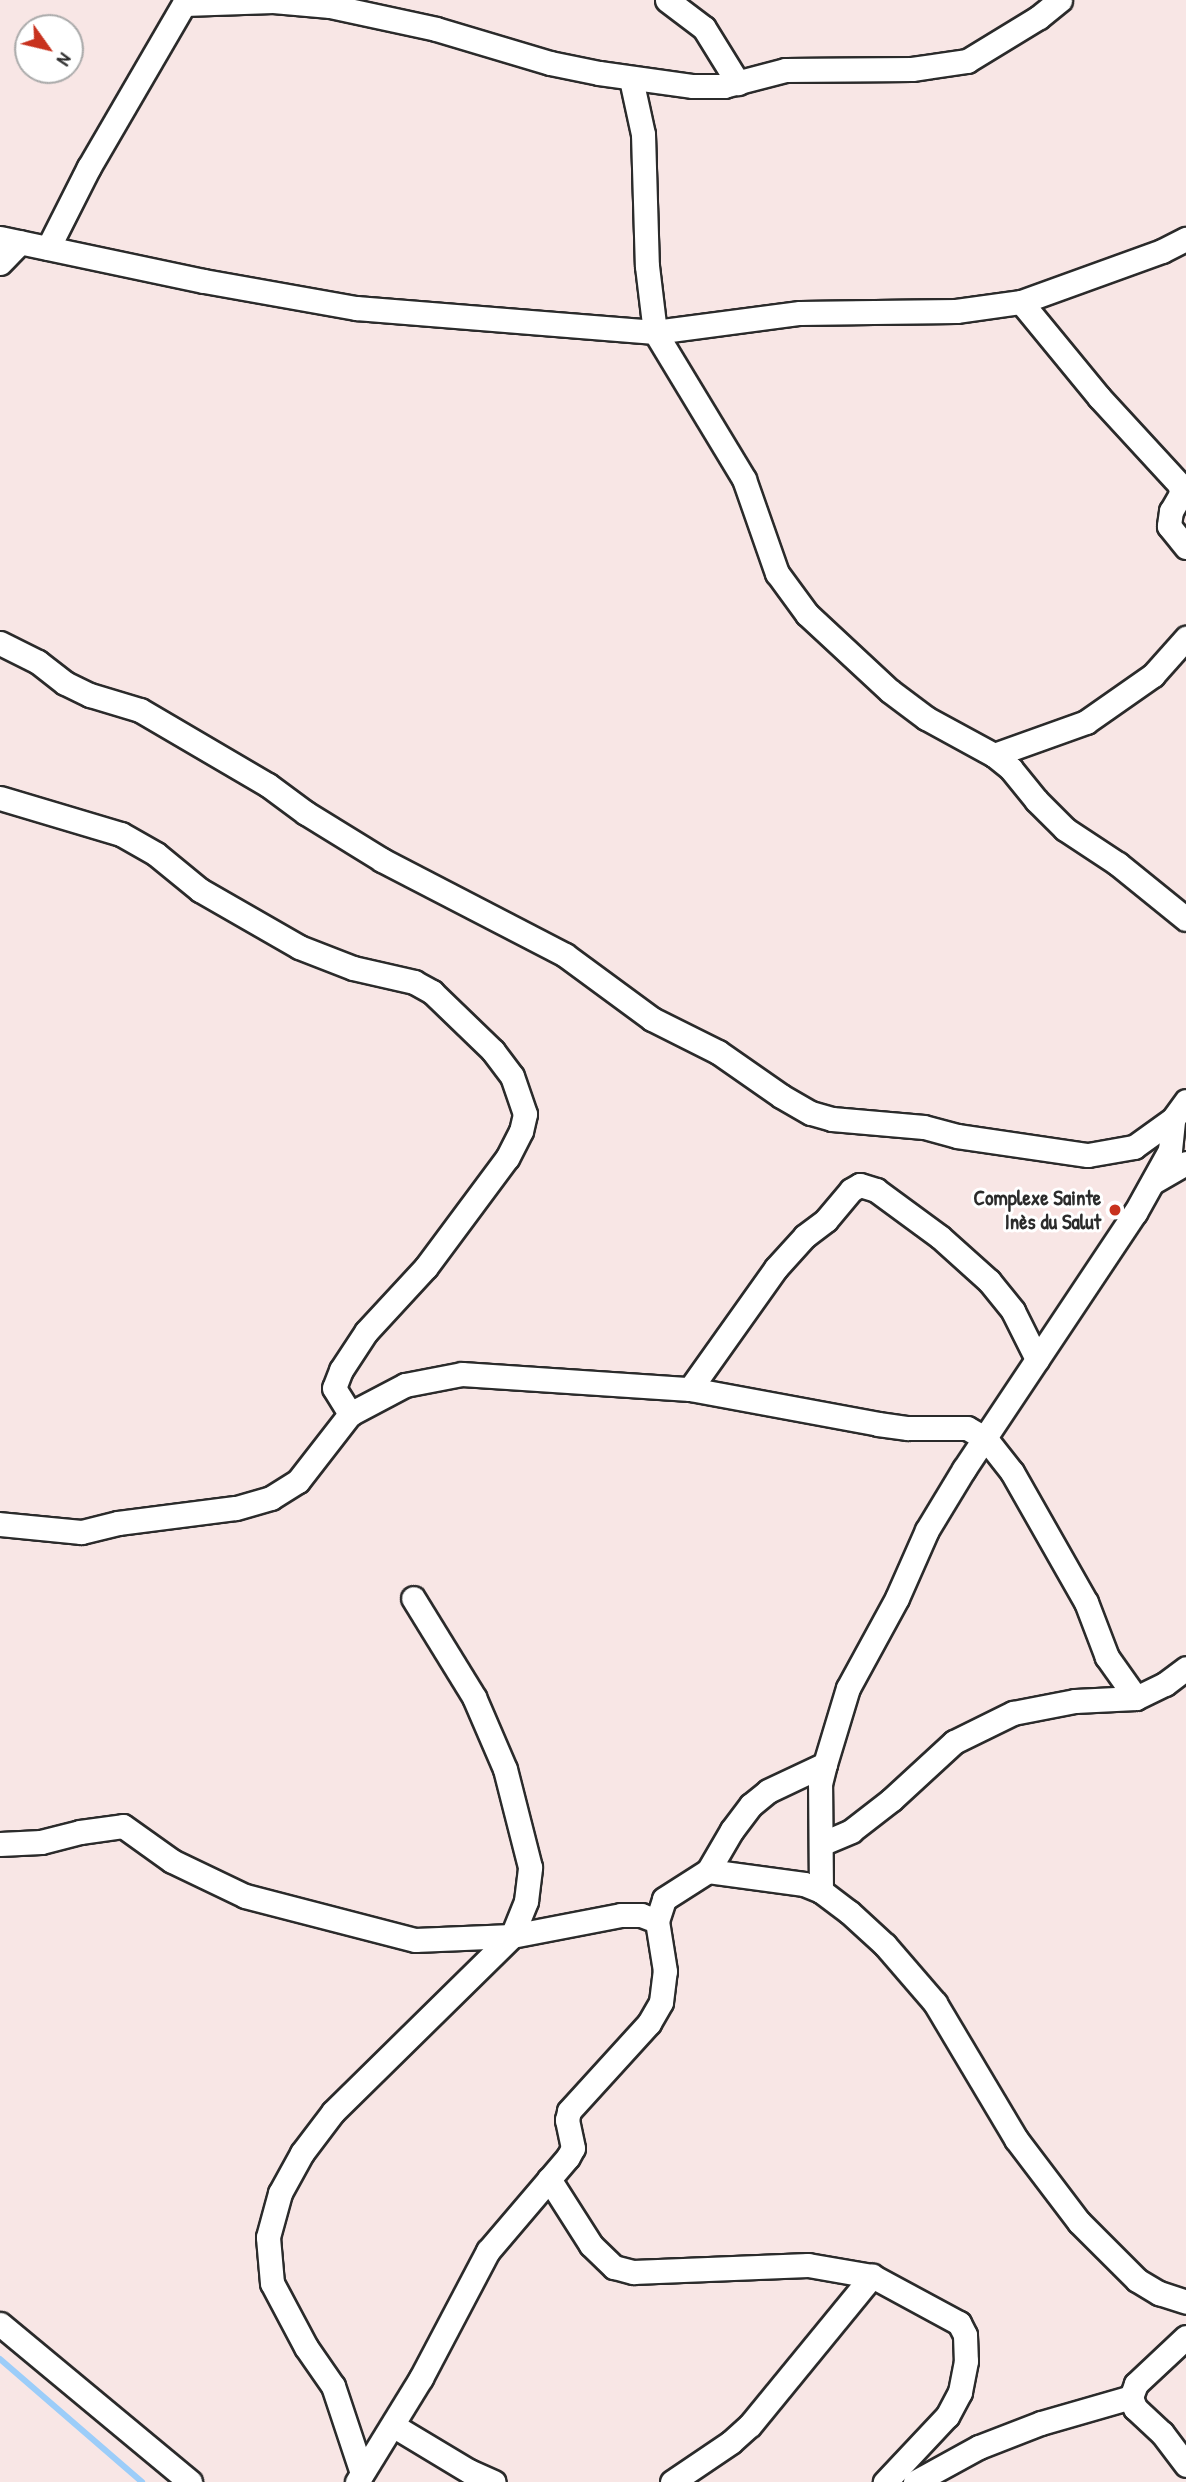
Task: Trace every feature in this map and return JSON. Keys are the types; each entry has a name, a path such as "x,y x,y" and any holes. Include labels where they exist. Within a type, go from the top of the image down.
{"street":[{"path":"667,0 704,29 738,83"},
{"path":"48,248 89,167 182,1 274,1 330,6 436,29 550,63 631,79 693,86 738,83 785,69 912,69 967,61 1039,17 1060,0"},
{"path":"631,79 643,134 647,266 655,332 738,469 777,573 807,614 844,652 917,711 994,755 1011,769 1036,800 1065,829 1118,864 1186,919"},
{"path":"0,263 10,240 356,308 655,332 800,313 956,312 1021,302 1162,251 1186,239"},
{"path":"1021,302 1099,397 1180,485 1181,494 1171,511 1169,526 1186,547"},
{"path":"994,755 1086,723 1153,675 1186,638"},
{"path":"0,643 38,662 65,683 90,695 140,709 268,785 306,813 382,860 565,955 652,1019 718,1052 780,1096 811,1113 832,1119 924,1127 957,1136 1088,1154 1134,1147 1179,1110"},
{"path":"0,797 121,834 156,855 200,890 299,947 353,968 414,982 432,992 484,1042 512,1076 525,1114 521,1131 506,1158 434,1257 366,1332 341,1370 334,1388 350,1414"},
{"path":"821,1891 820,1784 848,1688 897,1598 927,1530 1153,1182 1170,1150 1179,1110"},
{"path":"1153,1182 1186,1163"},
{"path":"690,1389 776,1268 805,1236 826,1220 851,1190 860,1185 876,1190 940,1237 989,1280 1013,1311 1037,1359"},
{"path":"0,1524 81,1532 118,1523 235,1508 271,1498 298,1481 350,1414 405,1385 462,1374 690,1389 878,1424 908,1428 967,1428 986,1439 1012,1472 1059,1550 1086,1602 1107,1657 1136,1698"},
{"path":"359,2478 333,2386 306,2347 272,2283 268,2237 280,2193 302,2153 333,2112 512,1936 526,1901 530,1867 505,1769 474,1696 413,1598"},
{"path":"821,1844 851,1831 954,1742 1013,1713 1075,1701 1136,1698 1165,1684 1186,1668"},
{"path":"359,2478 394,2426 488,2251 573,2148 567,2120 569,2111 649,2024 661,2002 665,1971 657,1921 664,1899 708,1871 751,1805 768,1791 825,1764"},
{"path":"0,1844 41,1842 79,1832 124,1826 172,1861 228,1889 348,1925 415,1940 512,1936 621,1915 641,1915 657,1921"},
{"path":"708,1871 779,1878 821,1891 849,1912 885,1945 935,2003 1016,2139 1079,2222 1138,2280 1159,2293 1186,2302"},
{"path":"549,2179 591,2245 614,2267 634,2272 808,2265 872,2276 959,2323 965,2335 966,2361 960,2392 947,2416 885,2482"},
{"path":"672,2482 731,2442 750,2425 872,2276"},
{"path":"0,2324 190,2482"},
{"path":"1183,2451 1135,2408 1131,2397 1136,2384 1186,2337"},
{"path":"915,2482 979,2447 1041,2423 1131,2397"},
{"path":"394,2426 469,2471 494,2482"}],"waterway":[{"path":"0,2359 142,2482"}],"place":[{"name":"Complexe Sainte Inès du Salut","path":"1115,1210"}]}
